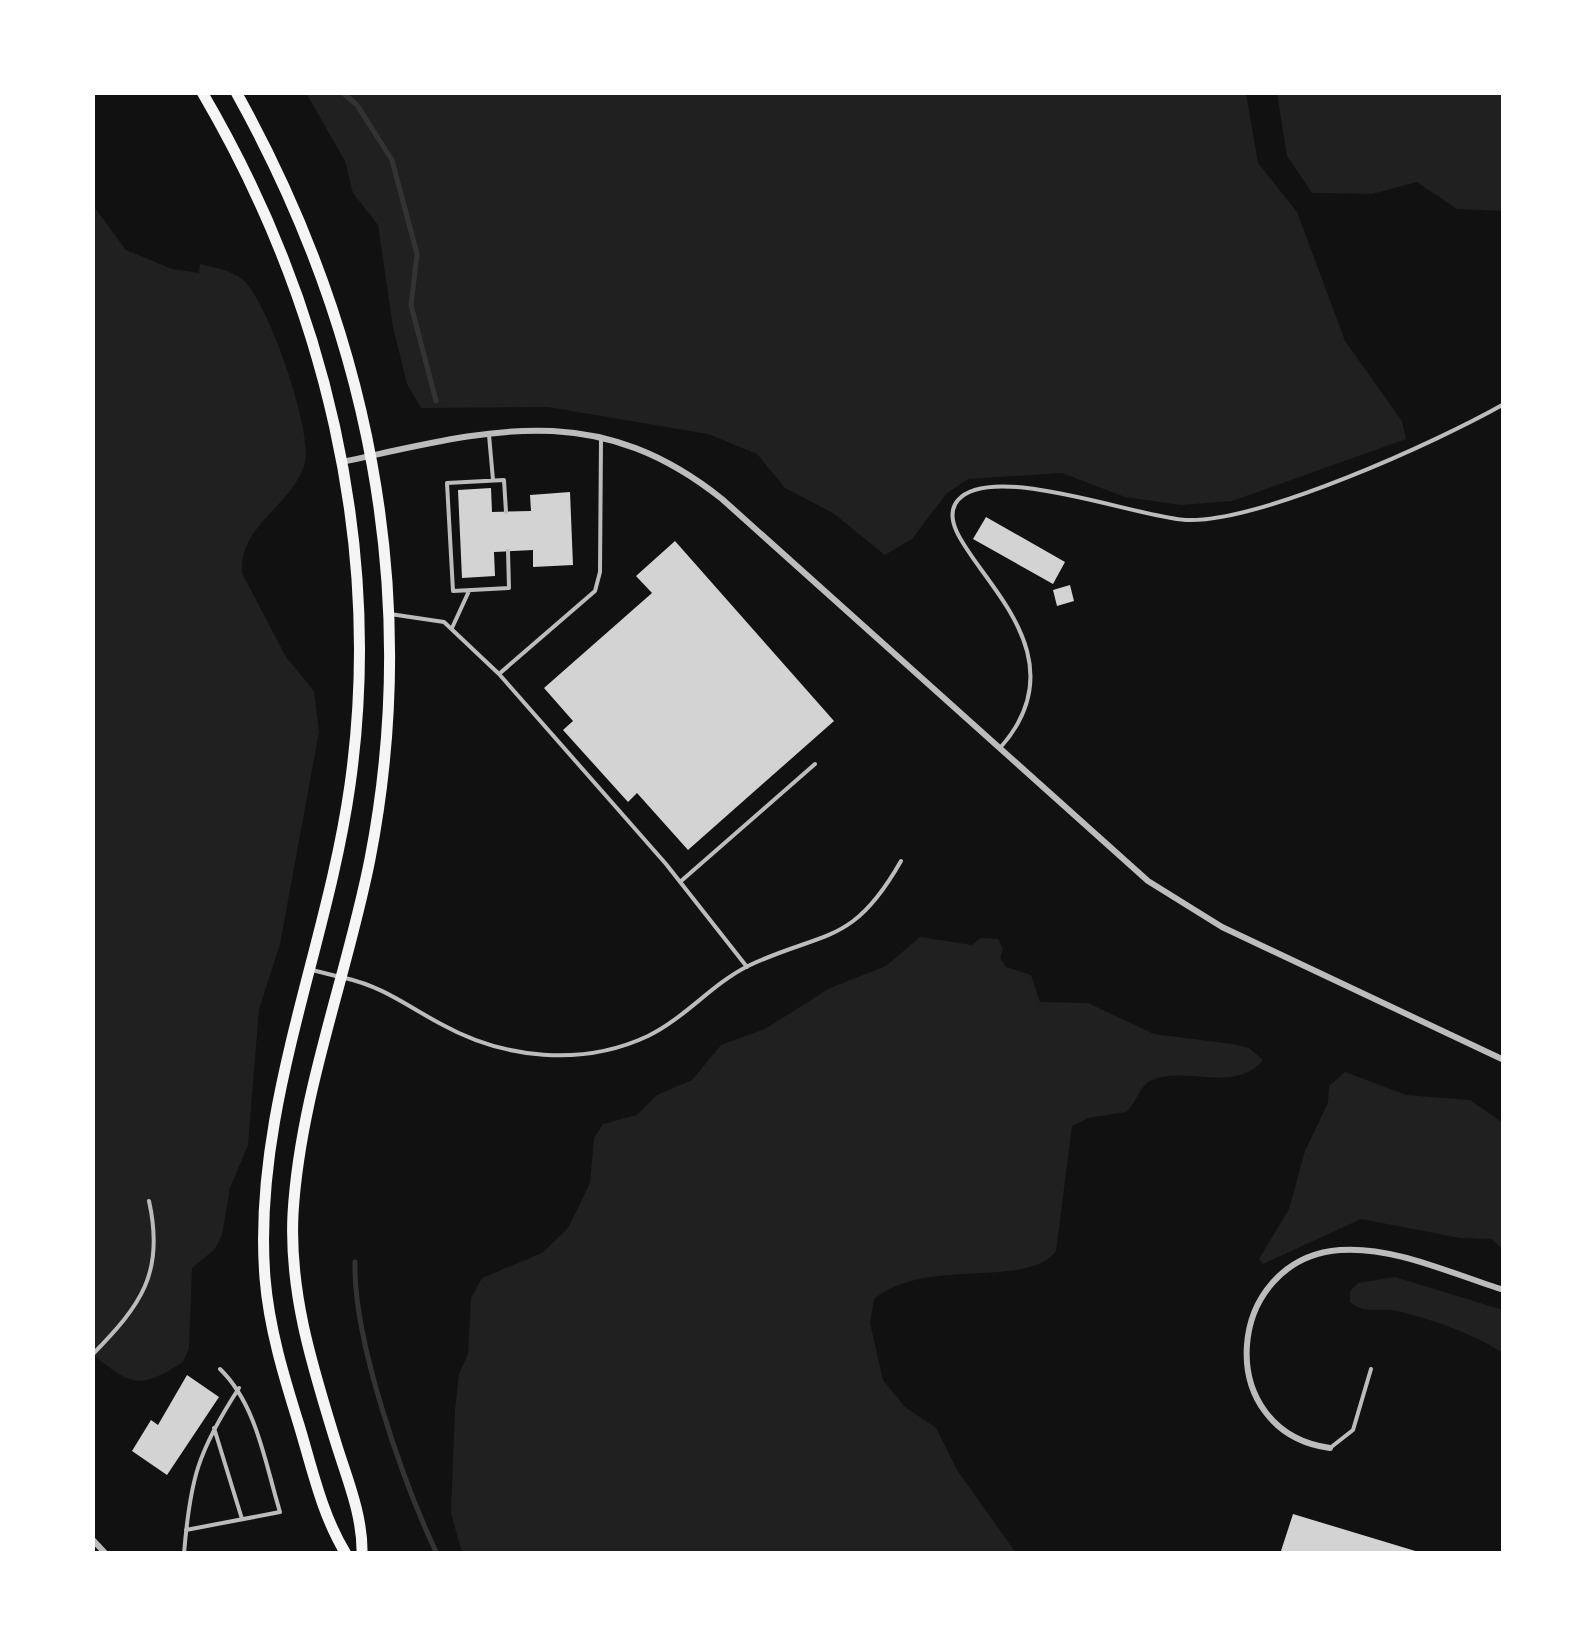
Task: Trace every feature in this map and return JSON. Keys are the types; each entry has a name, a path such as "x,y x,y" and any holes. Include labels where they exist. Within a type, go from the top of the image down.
{"main road":[{"path":"202,92 286,259 319,359 342,462 357,582 359,686 350,785 270,1155 264,1218 265,1277 280,1362 328,1517 346,1554"},
{"path":"236,92 286,186 348,349 374,456 390,614 390,692 380,801 301,1152 293,1246 300,1315 356,1508 362,1554"}],"street":[{"path":"342,462 489,434 547,429 601,436 645,449 696,478 1108,848 1180,903 1331,982 1504,1060"},
{"path":"1330,1448 1288,1434 1267,1414 1250,1384 1245,1347 1249,1328 1254,1310 1278,1278 1317,1254 1361,1250 1504,1290"},
{"path":"92,1539 106,1554"}],"lane":[{"path":"998,750 1015,729 1027,698 1029,655 1016,619 953,527 954,506 966,493 992,487 1064,492 1136,513 1206,520 1309,490 1456,429 1504,404"},
{"path":"489,434 494,480"},
{"path":"499,674 588,600 599,582 601,436"},
{"path":"506,512 504,480 447,482 452,591 510,588 508,551"},
{"path":"452,628 470,590"},
{"path":"390,614 431,617 452,628 499,674 680,882 747,967"},
{"path":"680,882 815,764"},
{"path":"312,970 392,992 443,1026 484,1043 554,1056 601,1051 646,1036 689,1012 747,967 818,943 850,925 876,900 900,861"},
{"path":"92,1355 132,1314 148,1279 156,1234 149,1201"},
{"path":"186,1530 280,1512 238,1388 220,1369"},
{"path":"1330,1448 1353,1430 1370,1369"},
{"path":"184,1554 188,1490 214,1426 238,1388"},
{"path":"214,1426 242,1519"}],"shaded area":[{"path":"306,93 1246,93 1258,163 1297,212 1345,341 1402,421 1406,439 1232,501 1181,505 1125,497 1062,473 968,479 946,494 912,539 885,555 833,513 785,488 757,454 708,434 548,407 421,408 407,384 393,327 378,225 353,193 345,161"},
{"path":"1277,93 1503,93 1503,211 1457,209 1417,182 1372,194 1312,193 1287,156"},
{"path":"92,204 126,250 172,269 199,273 200,264 239,277 253,293 276,339 302,424 305,462 290,491 249,541 242,573 286,657 314,691 319,732 280,944 259,1009 248,1145 230,1188 222,1235 215,1249 192,1268 189,1348 183,1362 145,1380 126,1378 92,1354"},
{"path":"920,937 972,945 981,938 998,939 1003,949 1000,958 1006,967 1031,975 1040,1002 1088,1003 1154,1034 1249,1048 1263,1060 1238,1076 1178,1075 1150,1081 1126,1112 1088,1118 1072,1126 1056,1251 1042,1262 1022,1269 920,1279 896,1286 874,1299 870,1323 883,1380 905,1407 936,1428 957,1470 1016,1553 462,1553 451,1513 455,1410 459,1374 468,1354 471,1298 482,1278 542,1253 568,1228 590,1183 594,1138 603,1124 637,1115 657,1095 692,1080 721,1045 765,1029 830,988 886,966"},
{"path":"1345,1072 1406,1095 1470,1100 1503,1123 1503,1250 1492,1239 1460,1238 1361,1219 1263,1264 1259,1259 1289,1209 1305,1151 1328,1103 1329,1086"},
{"path":"1395,1277 1503,1310 1503,1353 1438,1323 1397,1311 1367,1310 1350,1302 1350,1291 1358,1283"}],"building":[{"path":"491,488 492,512 531,511 530,495 570,492 573,565 533,567 533,550 494,552 495,576 462,578 458,490"},
{"path":"986,517 1065,562 1053,584 973,539"},
{"path":"675,541 834,721 688,850 637,793 628,802 563,730 573,721 544,688 652,593 636,576"},
{"path":"1070,585 1074,601 1057,606 1053,590"},
{"path":"187,1375 219,1397 167,1475 132,1451 151,1420 158,1425"},
{"path":"1293,1514 1422,1553 1280,1554"}],"waterway":[{"path":"342,92 357,105 392,160 417,254 411,305 436,401"},
{"path":"355,1262 362,1330 382,1410 437,1554"}]}
